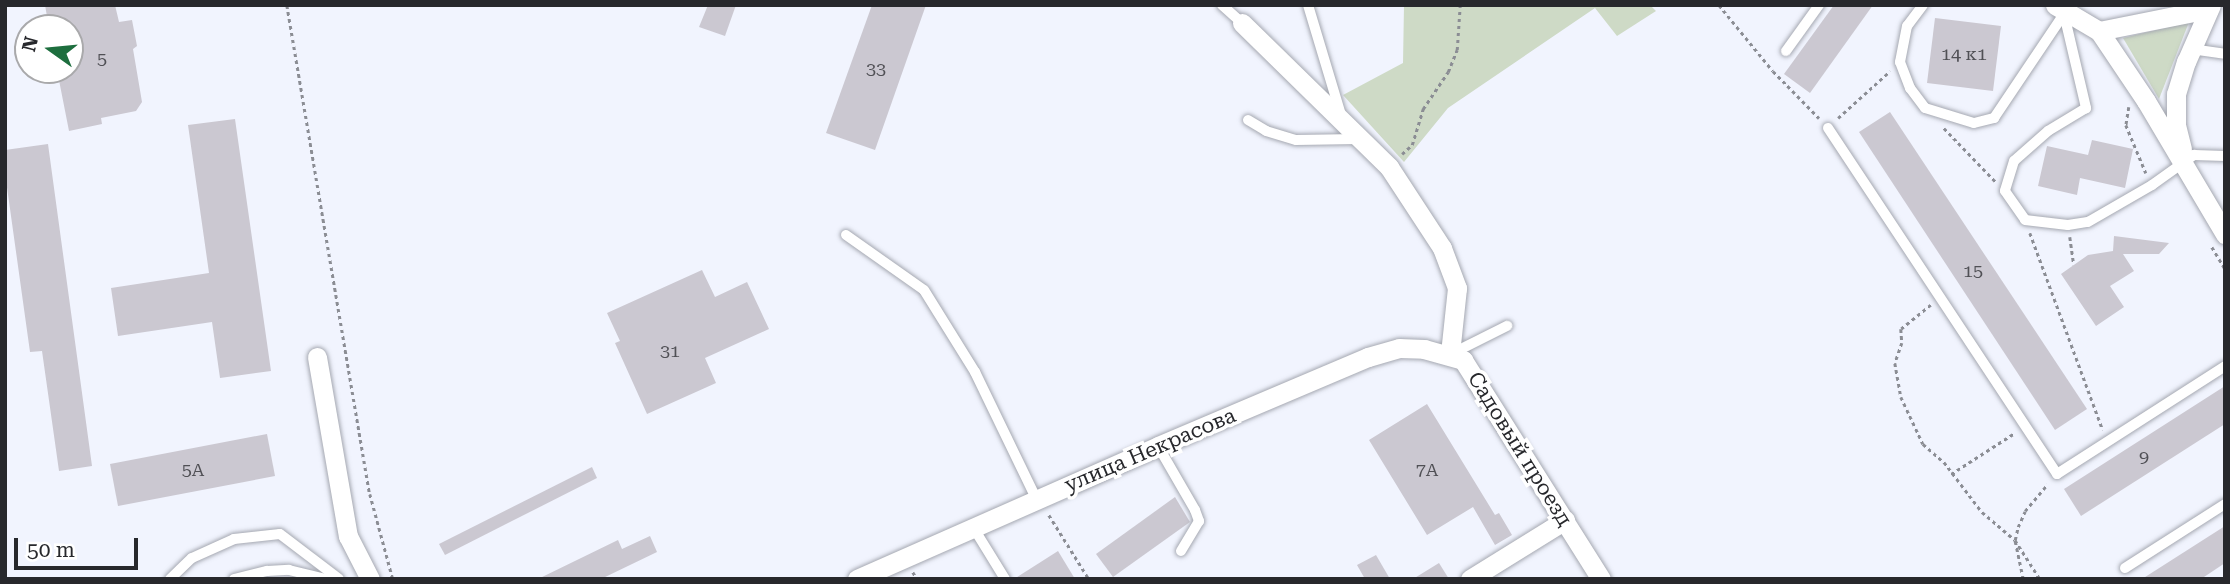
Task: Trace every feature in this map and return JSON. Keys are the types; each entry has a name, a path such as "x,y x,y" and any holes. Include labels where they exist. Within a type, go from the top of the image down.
{"street":[{"path":"2099,31 2211,7"},
{"path":"2185,164 2176,125 2176,94 2191,49 2211,7"},
{"path":"2059,9 2099,31 2185,164 2225,233"},
{"name":"Садовый проезд","path":"1242,23 1389,167 1442,248 1457,288 1450,354 1463,360 1473,372 1601,579"},
{"name":"улица Некрасова","path":"857,579 1037,498 1368,357 1399,348 1450,354"},
{"path":"317,357 348,536 370,579"},
{"path":"1470,579 1522,540 1565,520"}],"lane":[{"path":"1222,5 1242,23"},
{"path":"1308,5 1342,120"},
{"path":"1786,51 1819,5"},
{"path":"1923,5 1907,26 1900,62 1910,88 1925,108 1974,123 1994,118 2059,9"},
{"path":"2059,9 2086,108 2048,131 2014,161 2005,191 2025,220 2068,225 2088,222 2152,185 2194,156 2225,156"},
{"path":"2191,49 2225,54"},
{"path":"1248,120 1266,131 1296,140 1364,140"},
{"path":"1828,128 2057,474 2225,366"},
{"path":"846,235 924,290 975,372 1037,498"},
{"path":"1450,354 1507,326"},
{"path":"1158,446 1199,521 1181,551"},
{"path":"2125,568 2225,505"},
{"path":"973,527 1005,579"},
{"path":"170,579 192,558 234,539 280,534 339,579"},
{"path":"234,579 267,570 289,570 324,579"}],"path":[{"path":"287,5 370,495 393,579"},
{"path":"1389,167 1412,145 1423,108 1448,72 1457,50 1460,5"},
{"path":"1718,5 1773,71 1828,128 1900,62"},
{"path":"2131,97 2126,125 2152,185"},
{"path":"1925,108 2005,191"},
{"path":"2025,220 2108,442"},
{"path":"2068,225 2074,265"},
{"path":"1941,297 1901,329 1902,343 1895,363 1901,397 1923,444 1982,512 2015,540 2040,579"},
{"path":"1951,474 2026,426"},
{"path":"2024,579 2015,540 2025,511 2057,474"},
{"path":"1037,498 1089,579"}],"green space":[{"path":"1404,5 1650,5 1656,11 1617,36 1595,8 1448,108 1404,162 1343,95 1403,63"},
{"path":"2189,22 2159,99 2123,38"}],"building":[{"path":"45,5 115,5 119,22 132,20 137,46 133,49 142,102 136,111 101,118 102,124 69,131 60,84 84,84 84,14 47,14"},
{"path":"708,5 736,5 725,36 699,27"},
{"path":"872,5 926,5 875,150 826,133"},
{"path":"1834,5 1873,5 1810,93 1784,74"},
{"path":"1935,18 2001,26 1993,91 1927,83"},
{"path":"1890,112 2087,409 2055,430 1859,132"},
{"path":"235,119 271,371 220,378 212,322 118,336 111,288 209,273 188,125"},
{"path":"2092,140 2133,149 2125,188 2080,178 2077,195 2038,186 2047,146 2088,155"},
{"path":"48,144 92,466 59,471 42,351 30,352 5,173 5,150"},
{"path":"2114,236 2169,243 2159,254 2123,254 2134,271 2110,286 2124,307 2096,326 2061,274 2088,255 2113,251"},
{"path":"702,270 715,297 747,282 769,329 705,358 716,383 647,414 615,343 620,341 607,313"},
{"path":"2225,386 2225,424 2081,516 2064,489"},
{"path":"1427,404 1495,515 1499,513 1512,535 1495,545 1473,507 1427,535 1369,440"},
{"path":"267,434 275,476 118,506 110,464"},
{"path":"592,467 597,478 445,555 439,544"},
{"path":"1175,497 1190,522 1113,577 1096,554"},
{"path":"2225,526 2225,563 2201,579 2142,579"},
{"path":"650,536 657,552 601,579 538,579 618,540 622,549"},
{"path":"1058,551 1075,579 1014,579"},
{"path":"1376,555 1390,579 1365,579 1357,565"},
{"path":"1439,563 1449,579 1413,579"}]}
